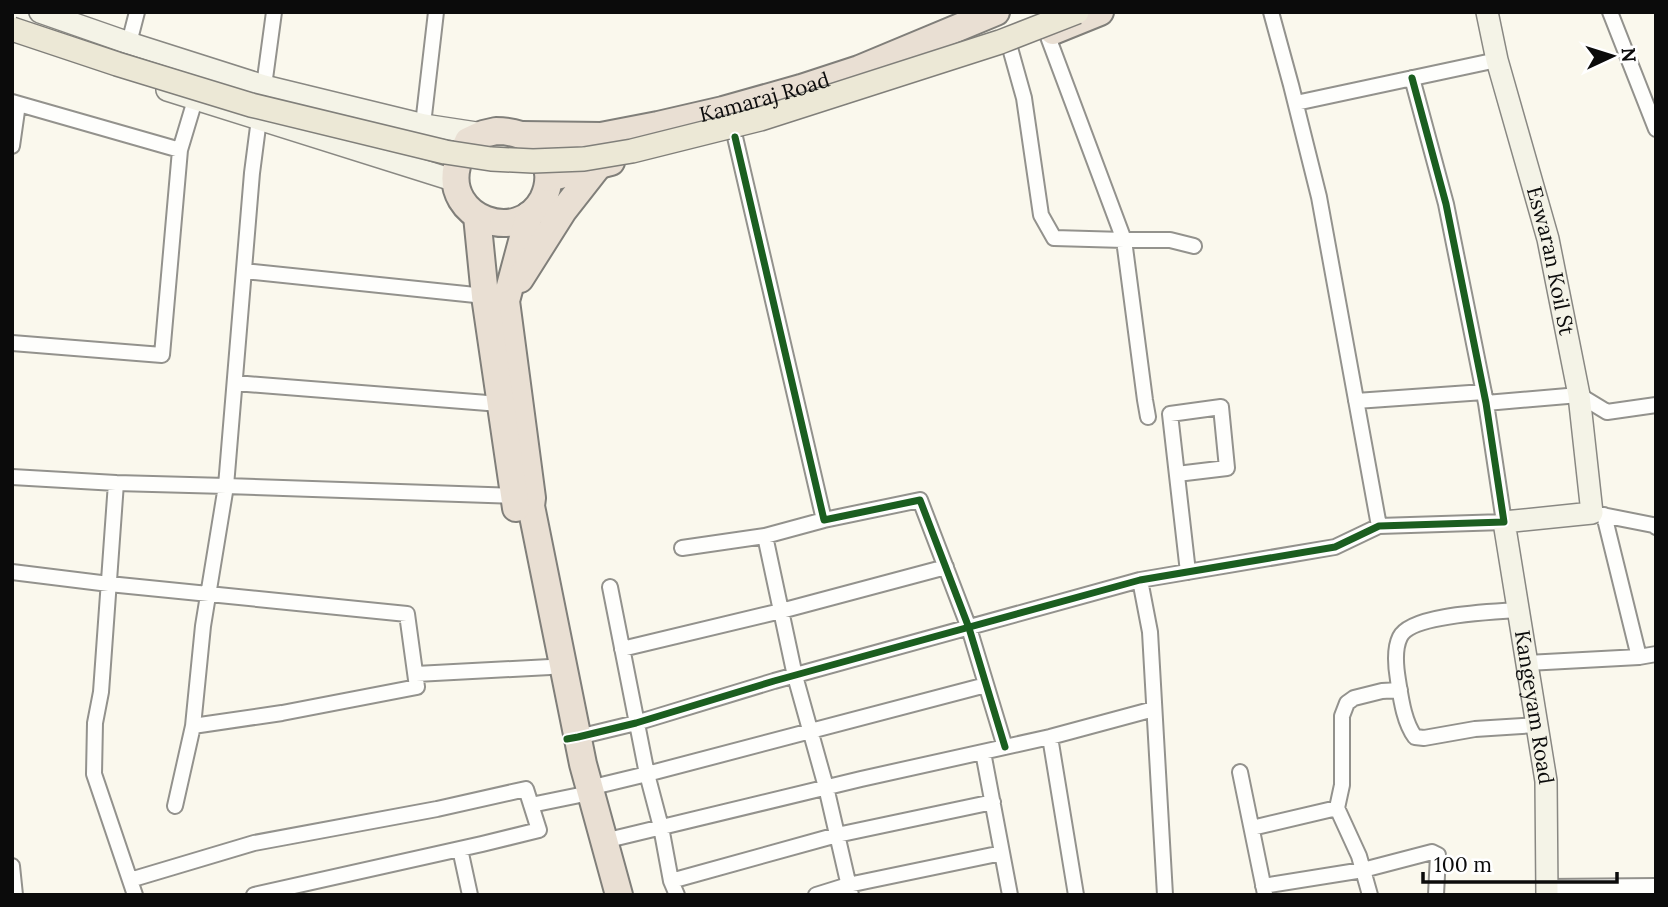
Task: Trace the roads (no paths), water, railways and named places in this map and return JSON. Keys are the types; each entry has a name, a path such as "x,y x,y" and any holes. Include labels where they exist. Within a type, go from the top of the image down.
{"highway":[{"path":"549,177 735,137 1010,48 1044,23 1100,12"},
{"name":"Kamaraj Road","path":"522,135 601,136 671,122 801,88 891,56 991,13"},
{"path":"509,131 522,135 542,152 547,164 549,177 540,205 517,221 489,222 466,206 459,194 457,166 468,141 483,134 509,131"},
{"path":"496,299 599,165 601,136"},
{"path":"529,215 496,299 500,404 522,497 531,506 572,738"},
{"path":"477,216 496,299 522,497 550,667 572,738 607,895"},
{"path":"585,791 604,841 619,895"}],"main road":[{"path":"40,12 264,86 424,125 483,134"},
{"path":"12,29 251,105 445,152 491,159 533,161 584,159 632,151 760,119 1000,42 1077,12"},
{"name":"Eswaran Koil St","path":"1487,12 1497,60 1548,239 1579,395 1598,514"},
{"path":"12,13 237,92 449,142 492,148 529,149 632,141 753,111 984,35 1044,23"},
{"path":"12,37 195,100 456,181"},
{"path":"1504,522 1598,514"},
{"name":"Kangeyam Road","path":"1504,522 1546,781 1547,891"}],"street":[{"path":"129,43 137,12"},
{"path":"264,86 274,12"},
{"path":"414,168 424,125 436,12"},
{"path":"1271,12 1319,197 1378,526"},
{"path":"1610,12 1656,129"},
{"path":"1044,23 1124,240 1148,417"},
{"path":"1010,48 1024,98 1041,215 1054,238 1170,240 1194,246"},
{"path":"1296,103 1497,60"},
{"path":"572,738 636,723 1140,580 1335,547 1378,526 1504,522 1485,397 1446,204 1412,78"},
{"path":"12,342 162,355 180,150 195,100"},
{"path":"12,146 15,103 180,150"},
{"path":"176,806 193,726 203,626 226,486 252,173 259,119"},
{"path":"735,137 824,520"},
{"path":"244,271 496,299"},
{"path":"235,383 500,404"},
{"path":"1356,401 1579,395 1607,412 1656,405"},
{"path":"1177,474 1227,468 1221,407 1170,414 1188,572"},
{"path":"12,477 522,497"},
{"path":"116,483 101,692 95,723 94,774 135,895"},
{"path":"682,548 765,536 824,520 920,500 969,628 1005,747"},
{"path":"1639,657 1598,514 1656,527"},
{"path":"765,536 795,676 826,788 850,890"},
{"path":"622,649 781,611 946,567"},
{"path":"12,572 407,614 417,687 282,713 193,726"},
{"path":"1140,580 1150,632 1165,895"},
{"path":"610,587 636,723 674,888 837,835 992,802"},
{"path":"1518,610 1439,618 1408,629 1400,636 1397,647 1397,673 1409,729 1415,737 1536,724"},
{"path":"1527,663 1656,654"},
{"path":"416,674 550,667"},
{"path":"531,805 986,685"},
{"path":"1370,895 1359,856 1338,808 1342,785 1342,716 1346,703 1354,698 1368,693 1400,690"},
{"path":"604,841 1051,737 1154,709"},
{"path":"1051,737 1076,895"},
{"path":"983,752 1010,895"},
{"path":"1240,772 1264,890 1363,870 1432,852 1438,855 1436,895"},
{"path":"130,880 254,843 437,809 526,789 539,830 254,895"},
{"path":"1252,828 1338,808"},
{"path":"460,849 470,895"},
{"path":"816,895 850,890 1002,853"},
{"path":"12,866 15,895"},
{"path":"1547,891 1656,886"}]}
